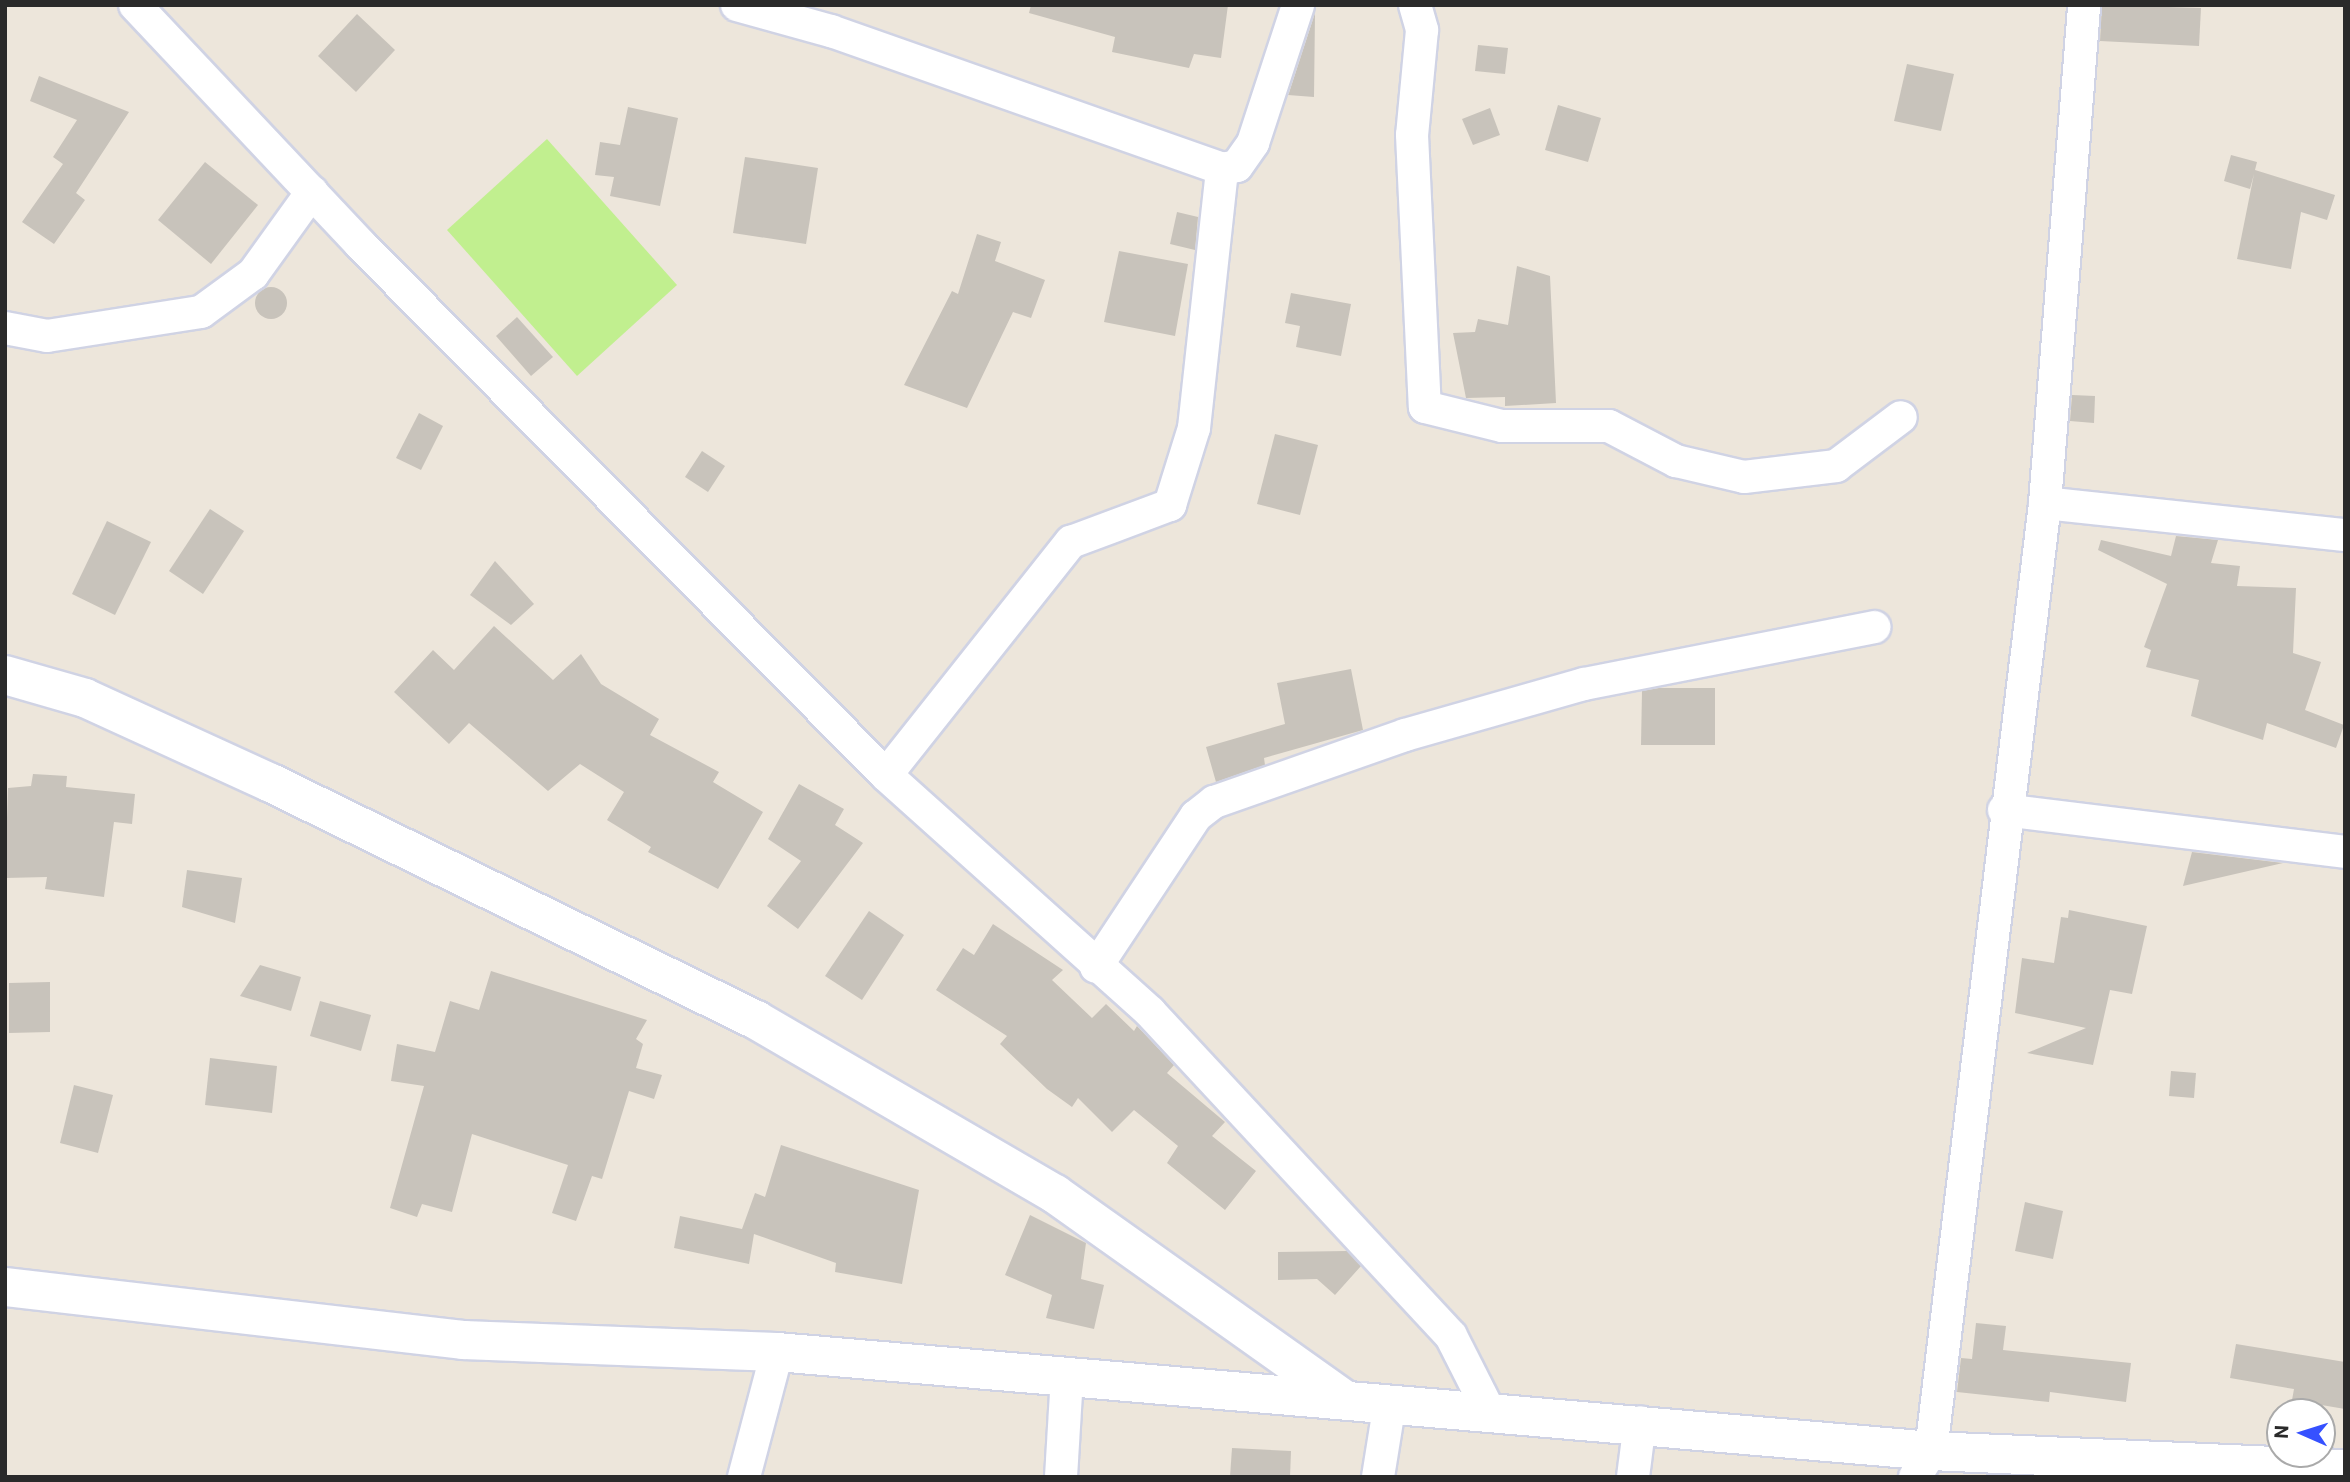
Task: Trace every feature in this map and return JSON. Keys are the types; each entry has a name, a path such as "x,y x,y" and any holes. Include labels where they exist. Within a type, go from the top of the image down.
{"main road":[{"path":"5,675 85,698 258,777 756,1020 1055,1194 1341,1397"},
{"path":"5,1287 463,1340 777,1352 1640,1422 1923,1464 2345,1469"}],"street":[{"path":"135,5 312,192 886,775 1096,967 1150,1012 1451,1336 1489,1411"},
{"path":"737,5 831,32 1222,169 1237,166 1253,144 1298,5"},
{"path":"1415,5 1422,30 1412,135 1425,407 1502,426 1609,426 1676,461 1744,477 1836,466 1901,417"},
{"path":"1923,1464 2045,503 2084,5"},
{"path":"886,775 1071,542 1170,505 1194,428 1222,169"},
{"path":"5,328 47,336 201,312 253,274 312,192"},
{"path":"2045,503 2345,535"},
{"path":"1096,967 1196,816 1214,802 1405,735 1584,684 1874,627"},
{"path":"2004,810 2345,852"},
{"path":"744,1477 777,1352"},
{"path":"1061,1477 1067,1375"},
{"path":"1378,1477 1390,1402"},
{"path":"1633,1477 1640,1422"}],"green space":[{"path":"547,139 677,285 577,376 447,230"}],"building":[{"path":"1031,5 1228,5 1221,58 1194,54 1189,68 1112,52 1115,37 1029,13"},
{"path":"2102,5 2201,8 2199,46 2100,41"},
{"path":"1315,13 1314,97 1288,95 1289,93"},
{"path":"357,14 395,50 356,92 318,56"},
{"path":"1478,45 1508,48 1505,74 1475,71"},
{"path":"1907,64 1954,74 1941,131 1894,121"},
{"path":"39,76 129,112 76,193 85,200 54,244 22,222 63,164 53,157 77,120 30,101"},
{"path":"1558,105 1601,118 1588,162 1545,150"},
{"path":"628,107 678,118 660,206 610,196 614,177 595,175 600,142 620,145"},
{"path":"1490,108 1500,135 1473,145 1462,119"},
{"path":"2231,155 2257,162 2255,170 2335,195 2327,220 2301,212 2291,269 2237,259 2254,174 2250,189 2224,181"},
{"path":"745,157 818,168 806,244 733,233"},
{"path":"205,162 258,205 211,264 158,220"},
{"path":"1177,212 1198,217 1195,250 1170,244"},
{"path":"977,234 1001,242 995,261 1045,280 1031,318 1013,312 967,408 904,385 952,291 958,294"},
{"path":"1119,251 1188,264 1175,336 1104,322"},
{"path":"1517,266 1550,276 1556,403 1505,406 1505,397 1466,398 1453,333 1475,332 1478,319 1508,325"},
{"path":"271,287 282,292 287,303 282,314 271,319 260,314 255,303 260,292"},
{"path":"1291,293 1351,304 1341,356 1296,347 1300,326 1285,323"},
{"path":"517,317 553,357 531,376 496,336"},
{"path":"2072,395 2095,396 2094,423 2070,421"},
{"path":"419,413 443,426 421,470 396,458"},
{"path":"1275,434 1318,445 1300,515 1257,504"},
{"path":"702,451 725,466 708,492 685,477"},
{"path":"210,509 244,531 203,594 169,571"},
{"path":"107,521 151,542 115,615 72,594"},
{"path":"2176,536 2218,540 2211,563 2240,566 2237,586 2296,588 2293,653 2321,662 2305,710 2344,725 2336,748 2267,723 2263,740 2191,716 2199,680 2146,667 2151,650 2144,647 2167,584 2098,550 2101,540 2171,556"},
{"path":"495,561 534,604 511,625 470,595"},
{"path":"494,626 553,680 581,654 601,684 659,719 650,735 719,772 713,782 763,812 718,889 648,852 651,847 607,820 624,792 580,764 548,791 469,723 449,744 394,692 433,650 454,670"},
{"path":"1351,669 1363,730 1264,758 1265,765 1216,782 1206,747 1285,724 1277,683"},
{"path":"1659,688 1715,688 1715,745 1641,745 1642,691"},
{"path":"33,774 67,776 66,787 135,794 132,824 114,822 104,897 45,889 47,877 5,878 8,788 31,786"},
{"path":"799,784 844,809 835,825 863,843 798,929 767,906 801,861 768,839"},
{"path":"2192,852 2283,863 2183,886"},
{"path":"187,870 242,878 235,923 182,907"},
{"path":"2069,910 2147,926 2132,994 2110,990 2093,1065 2027,1053 2086,1028 2015,1013 2022,958 2054,963 2061,917 2068,918"},
{"path":"869,911 904,935 862,1000 825,976"},
{"path":"993,924 1063,970 1052,980 1092,1018 1106,1004 1134,1031 1137,1026 1174,1065 1167,1073 1225,1122 1212,1136 1256,1171 1225,1210 1167,1163 1178,1146 1134,1110 1112,1132 1078,1098 1072,1107 1047,1089 1000,1044 1007,1036 936,990 963,948 974,955"},
{"path":"260,965 301,977 291,1011 240,996"},
{"path":"491,971 647,1020 636,1039 643,1044 636,1068 662,1075 654,1099 629,1091 602,1179 592,1176 576,1221 552,1213 568,1165 472,1134 452,1212 422,1204 417,1217 390,1208 424,1086 391,1081 397,1044 435,1052 450,1001 479,1010"},
{"path":"50,982 50,1032 9,1033 9,983"},
{"path":"320,1001 371,1015 361,1051 310,1036"},
{"path":"210,1058 277,1066 272,1113 205,1105"},
{"path":"2171,1071 2196,1073 2194,1098 2169,1096"},
{"path":"74,1085 113,1095 98,1153 60,1143"},
{"path":"781,1145 919,1190 902,1284 835,1272 836,1263 754,1234 749,1264 674,1248 680,1216 742,1229 755,1193 765,1197"},
{"path":"2025,1202 2063,1211 2053,1259 2015,1251"},
{"path":"1030,1215 1086,1243 1081,1279 1104,1285 1094,1329 1046,1318 1052,1295 1005,1275"},
{"path":"1347,1251 1361,1266 1335,1295 1317,1279 1278,1280 1278,1252"},
{"path":"1976,1323 2006,1326 2003,1350 2131,1363 2126,1402 2050,1392 2049,1402 1957,1392 1961,1358 1972,1359"},
{"path":"2236,1344 2345,1362 2345,1409 2336,1407 2336,1398 2292,1398 2294,1389 2230,1378"},
{"path":"1232,1448 1291,1451 1290,1477 1230,1477"}]}
